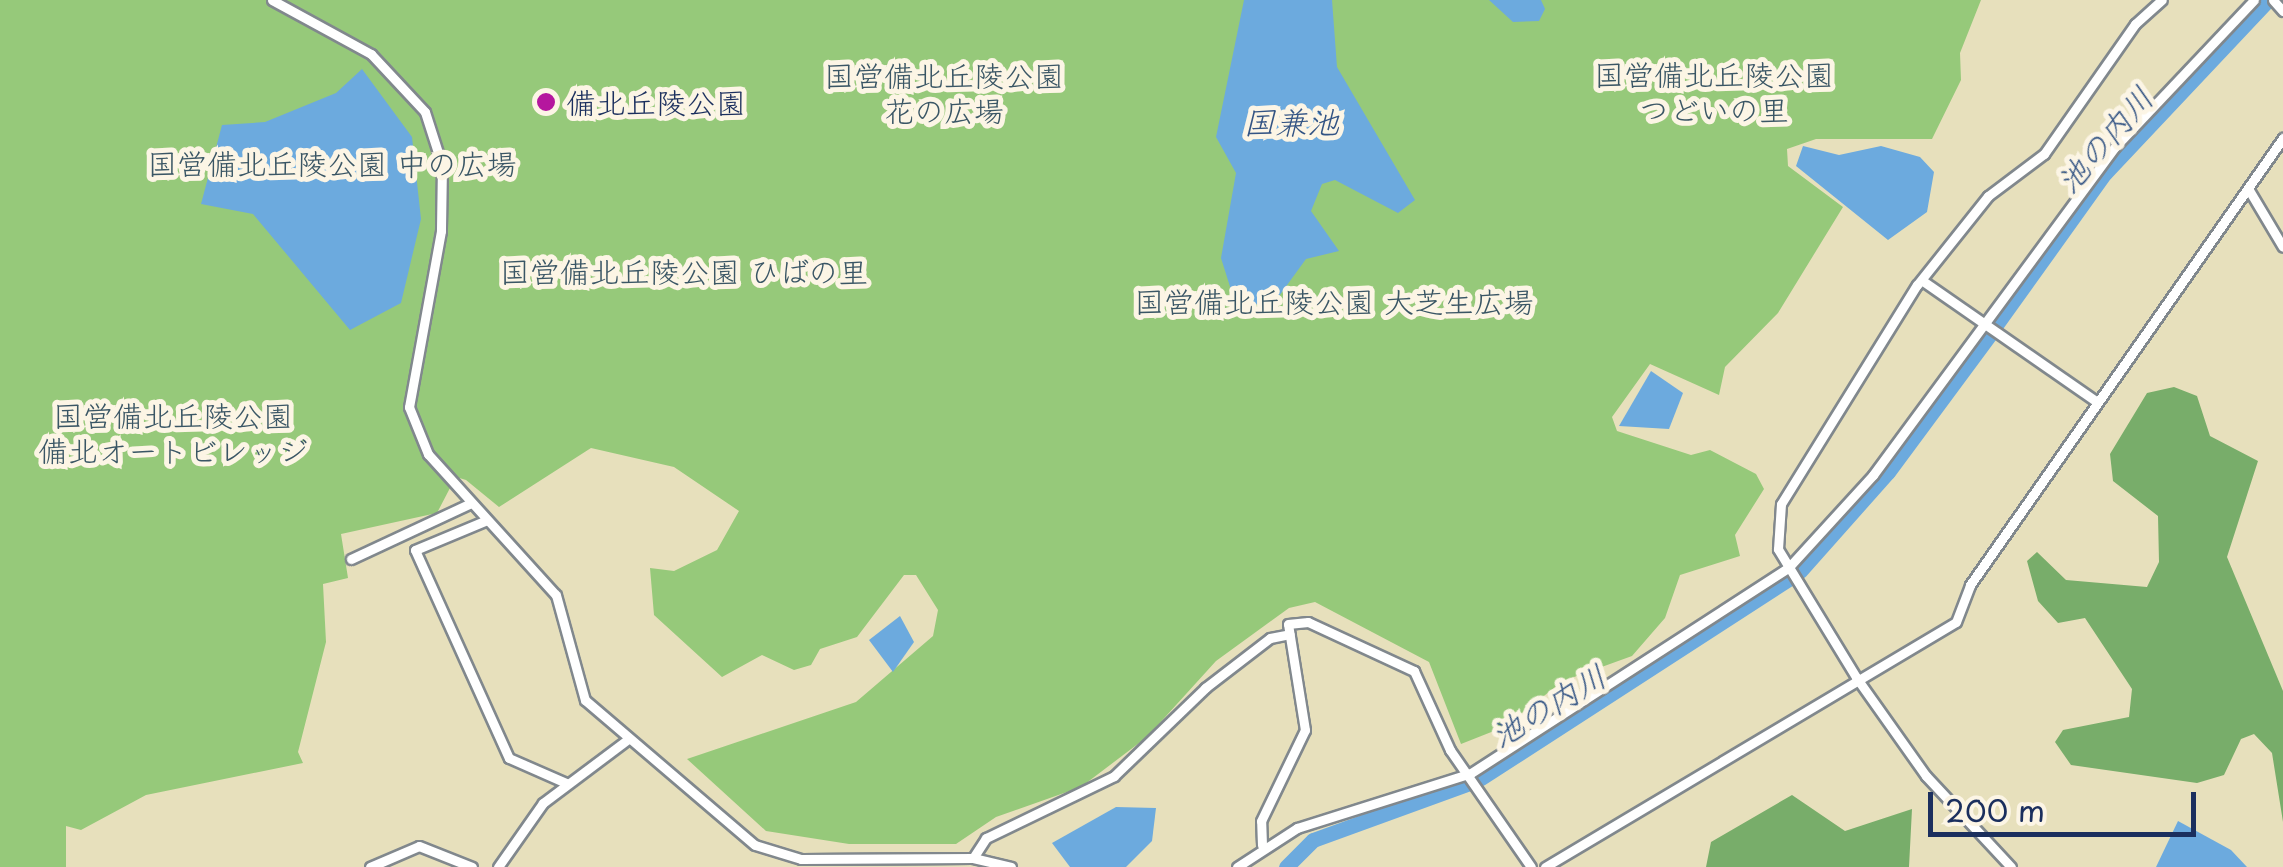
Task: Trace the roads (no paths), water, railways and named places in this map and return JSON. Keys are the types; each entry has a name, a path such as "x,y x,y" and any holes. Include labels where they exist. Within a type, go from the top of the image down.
{"street":[{"path":"272,0 394,72 432,129 441,232 408,407 428,454 468,504 556,595 578,687 628,740 726,828 773,852 973,858 1011,867"},
{"path":"2011,867 1926,776 1856,677 1789,567 1776,544 1784,494 1922,281 1988,196 2044,154 2135,24 2162,0"},
{"path":"1237,867 1262,845 1471,774 1789,567 1873,475 2115,147 2254,0"},
{"path":"2273,0 2283,11"},
{"path":"1545,867 1856,677 1956,622 1970,586 2283,138"},
{"path":"2249,190 2283,247"},
{"path":"1922,281 2097,402"},
{"path":"351,559 468,504"},
{"path":"487,520 415,550 508,758 566,783"},
{"path":"1262,845 1261,821 1305,730 1288,624 1319,624 1414,671 1471,774 1532,867"},
{"path":"973,858 986,838 1114,776 1205,688 1270,638 1290,634"},
{"path":"498,867 566,783 628,740"},
{"path":"370,867 419,846 472,867"}],"water":[{"name":"国兼池","path":"1244,0 1332,0 1337,67 1415,200 1398,213 1335,180 1322,184 1311,211 1339,251 1306,259 1269,310 1232,293 1221,258 1236,173 1216,137"},
{"path":"1489,0 1541,0 1545,9 1539,21 1513,22"},
{"path":"362,69 412,137 421,219 401,303 350,330 253,214 201,204 222,125 265,122 336,93"},
{"path":"1803,146 1839,155 1881,146 1920,157 1934,172 1927,212 1888,240 1796,166"},
{"path":"1651,371 1683,393 1669,429 1619,426"},
{"path":"900,616 914,642 893,672 869,640"},
{"path":"1116,807 1156,808 1152,841 1126,867 1070,867 1052,843"},
{"path":"2178,821 2231,850 2247,867 2156,867"}],"waterway":[{"name":"池の内川","path":"1996,325 2105,173 2268,0"},
{"name":"池の内川","path":"1800,571 1888,472 1990,334"},
{"name":"池の内川","path":"1481,778 1792,577"},
{"name":"池の内川","path":"1286,867 1313,840 1472,782"}],"place":[{"name":"備北丘陵公園","path":"546,102"}],"park label":[{"name":"国営備北丘陵公園 つどいの里","path":"1714,91"},
{"name":"国営備北丘陵公園 花の広場","path":"944,92"},
{"name":"国営備北丘陵公園 中の広場","path":"332,163"},
{"name":"国営備北丘陵公園 ひばの里","path":"684,271"},
{"name":"国営備北丘陵公園 大芝生広場","path":"1334,301"},
{"name":"国営備北丘陵公園 備北オートビレッジ","path":"173,432"}]}
